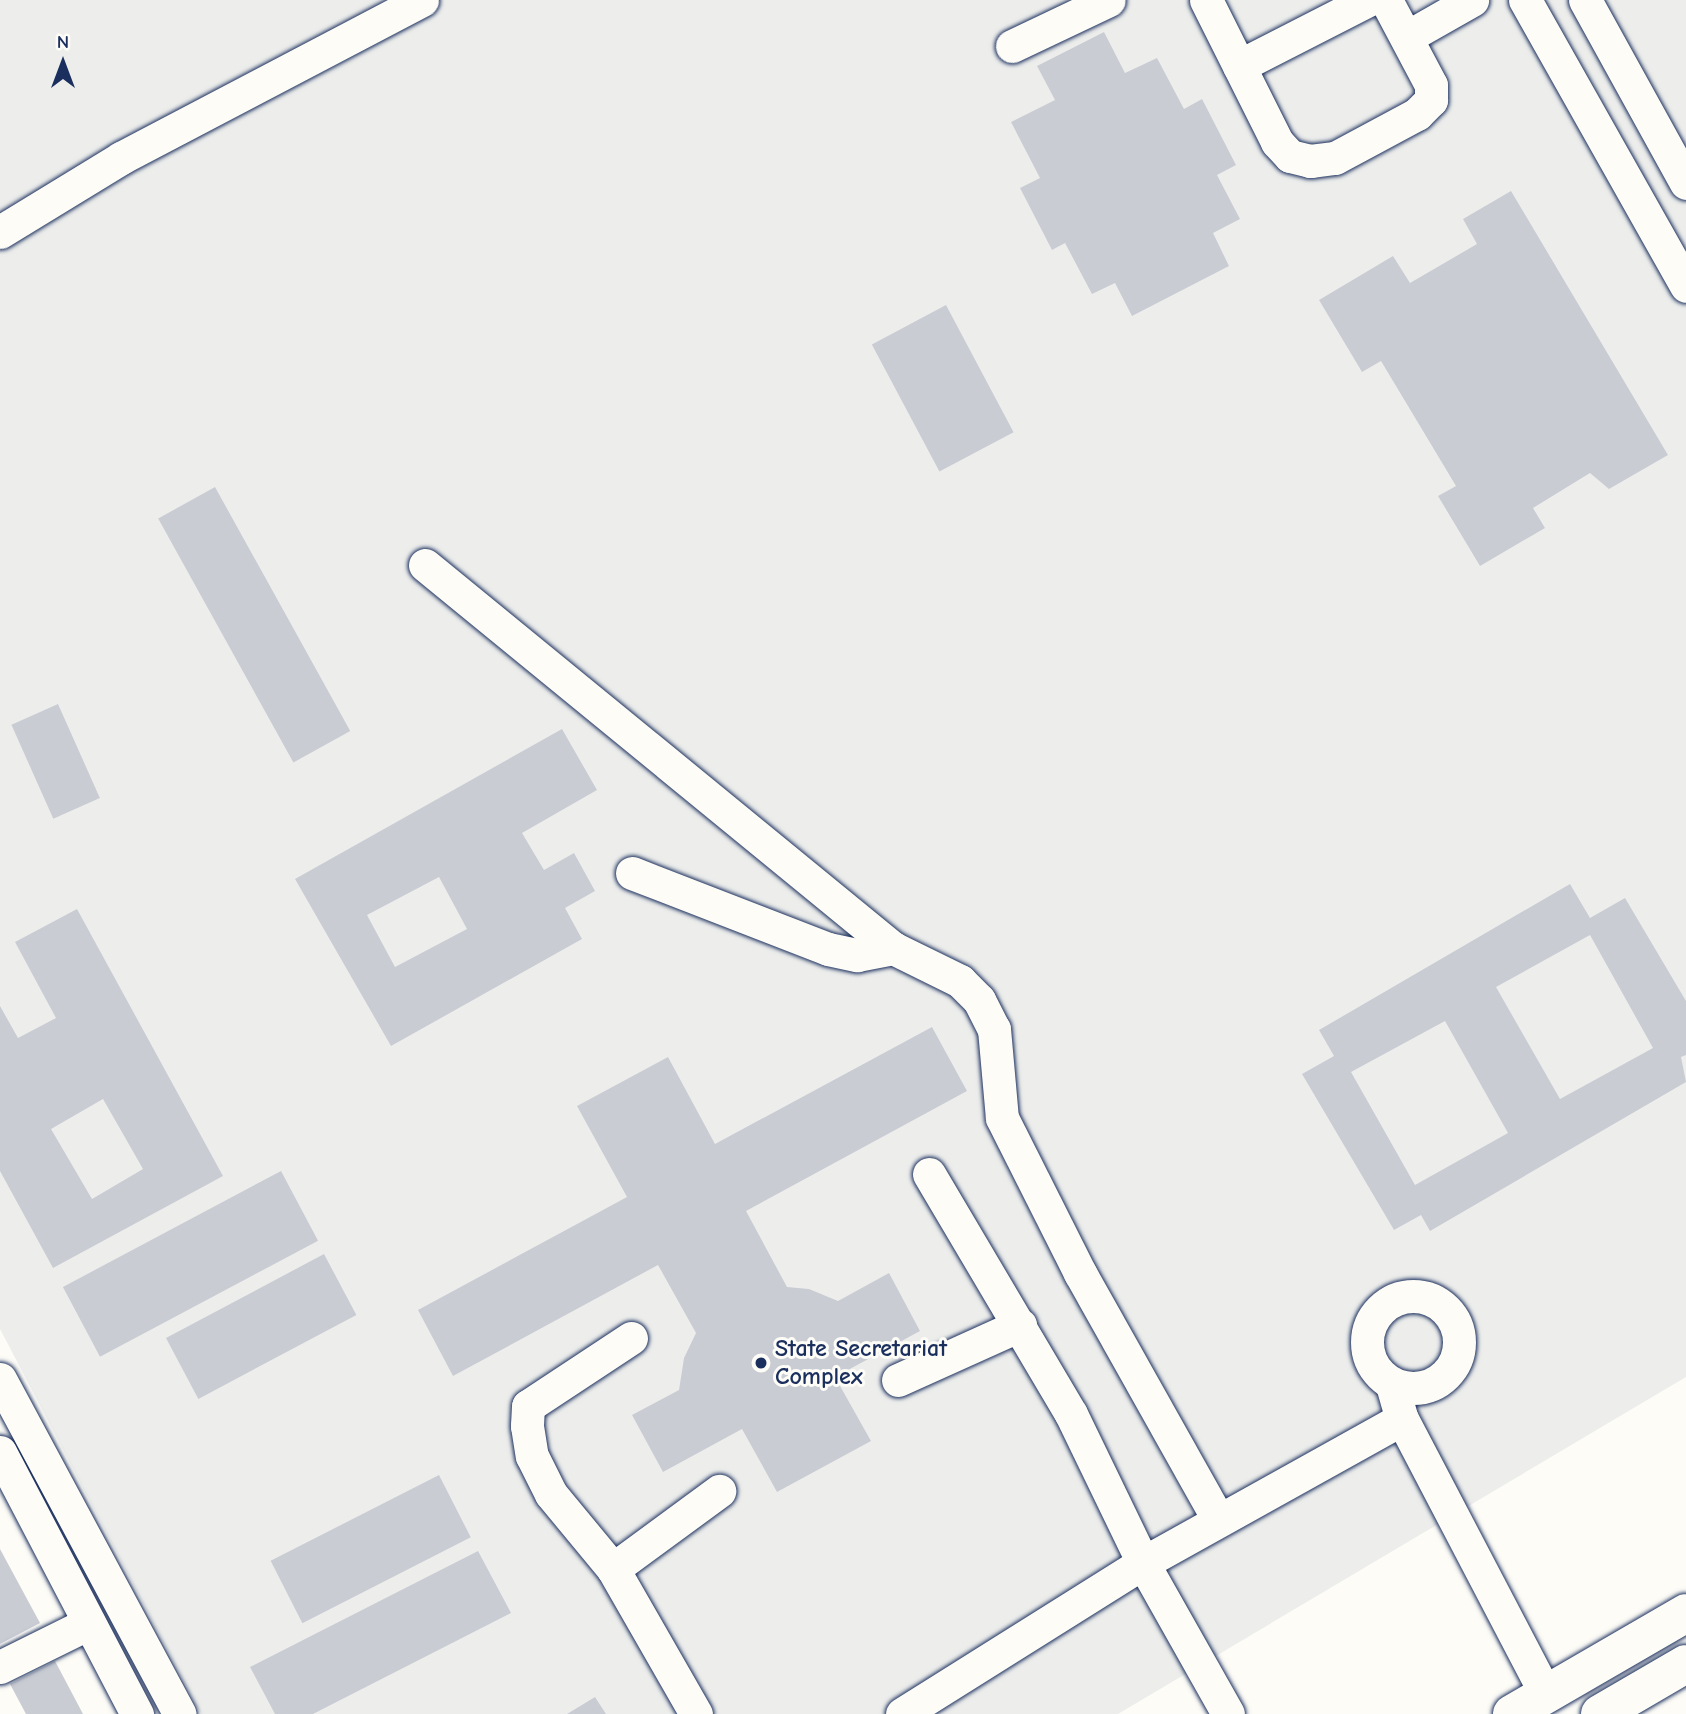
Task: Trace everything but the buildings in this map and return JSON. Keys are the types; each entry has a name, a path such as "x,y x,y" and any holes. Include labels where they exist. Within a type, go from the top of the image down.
{"main road":[{"path":"1512,1714 1686,1613"},
{"path":"1600,1714 1686,1664"}],"street":[{"path":"0,232 121,158 422,0"},
{"path":"1012,46 1110,0"},
{"path":"1206,0 1277,142 1290,156 1310,160 1335,158 1417,114 1432,100 1432,85 1386,0"},
{"path":"1239,66 1368,0"},
{"path":"1407,37 1472,0"},
{"path":"1525,0 1686,286"},
{"path":"1585,0 1686,183"},
{"path":"425,565 893,948 960,981 979,1000 994,1029 1002,1118 1080,1273 1218,1519"},
{"path":"632,873 828,950 857,955 893,948"},
{"path":"929,1174 1071,1415 1143,1563 1228,1714"},
{"path":"898,1380 1020,1325"},
{"path":"631,1338 528,1406 533,1456 551,1494 613,1569 696,1714"},
{"path":"0,1379 180,1714"},
{"path":"1392,1385 1402,1419 1546,1694"},
{"path":"902,1714 1143,1563 1402,1419"},
{"path":"0,1452 13,1510 89,1623 137,1714"},
{"path":"13,1510 59,1490"},
{"path":"613,1569 719,1491"},
{"path":"0,1667 89,1623"}],"shaded area":[{"path":"0,0 1686,0 1686,1377 1118,1714 201,1714 0,1329"}],"place":[{"name":"State Secretariat Complex","path":"761,1363"}]}
